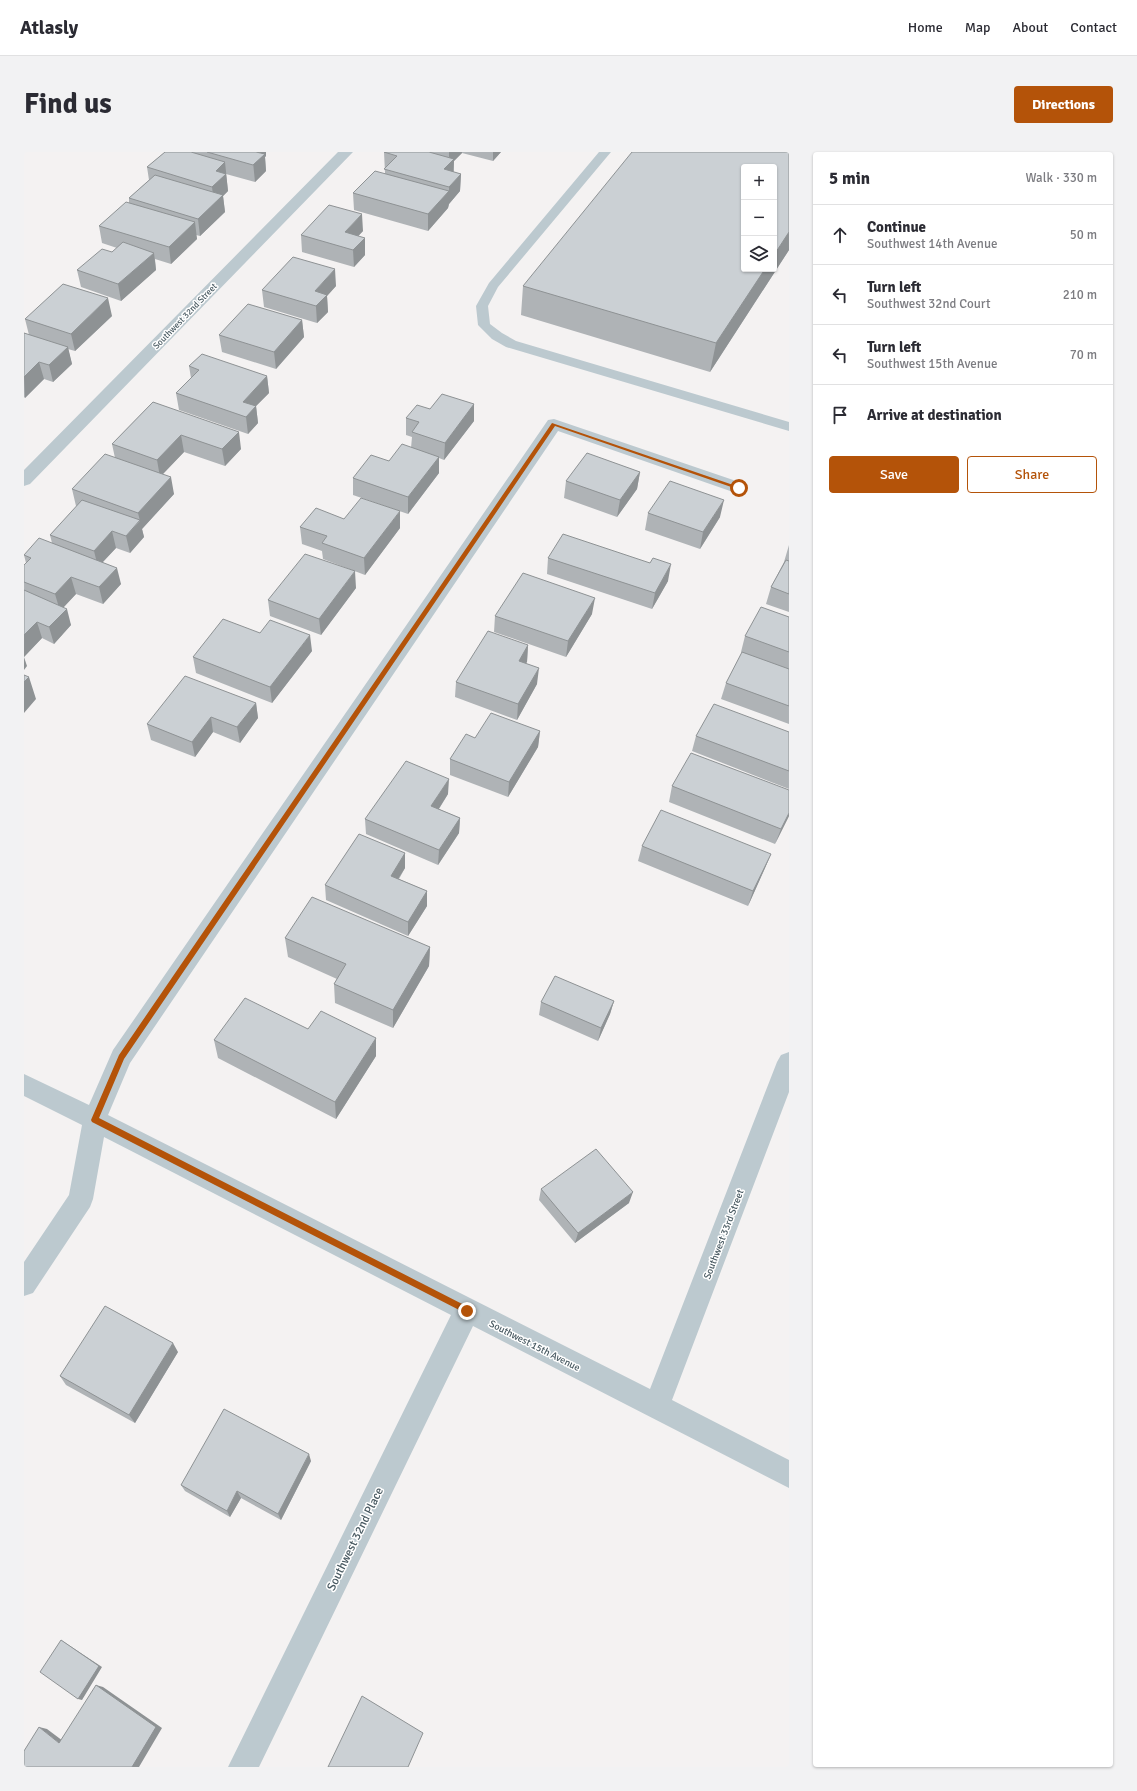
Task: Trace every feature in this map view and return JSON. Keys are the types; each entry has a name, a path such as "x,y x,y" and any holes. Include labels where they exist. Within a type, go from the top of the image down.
{"street":[{"name":"Southwest 32nd Street","path":"24,480 346,152"},
{"path":"24,1284 81,1199 95,1120 121,1057 554,424 739,488"},
{"name":"Southwest 33rd Street","path":"657,1406 789,1062"},
{"name":"Southwest 15th Avenue","path":"24,1084 789,1474"},
{"name":"Southwest 32nd Place","path":"243,1767 467,1311"}],"lane":[{"path":"605,152 493,286 482,306 484,325 497,336 511,344 789,427"}],"building":[{"path":"165,152 191,152 225,162 216,171 226,174 212,187 147,167"},
{"path":"207,152 256,152 265,154 253,165"},
{"path":"384,152 429,152 454,159 444,169 461,174 449,187 384,169 397,156"},
{"path":"632,152 789,152 789,232 777,250 777,164 741,164 741,272 763,272 716,343 523,286"},
{"path":"375,171 449,191 428,214 353,193"},
{"path":"155,175 223,195 198,219 129,198"},
{"path":"126,202 195,222 169,247 99,226"},
{"path":"329,205 362,214 345,232 365,238 353,250 301,235"},
{"path":"123,242 154,253 118,284 77,270 102,249 112,252"},
{"path":"293,257 335,269 315,291 327,295 316,306 262,290"},
{"path":"63,284 108,298 71,334 25,319"},
{"path":"248,304 302,320 274,352 219,335"},
{"path":"24,333 68,347 49,365 39,362 24,377"},
{"path":"202,354 267,376 243,402 256,406 246,417 176,393 199,370 189,366"},
{"path":"442,394 474,404 445,443 412,432 419,422 406,418 417,405 430,409"},
{"path":"153,402 239,432 222,449 181,435 157,460 112,444"},
{"path":"402,444 439,457 408,497 353,478 371,455 389,461"},
{"path":"587,453 640,472 620,500 566,481"},
{"path":"105,454 171,477 138,513 72,489"},
{"path":"670,481 724,500 703,532 648,513"},
{"path":"361,498 400,511 364,558 322,543 327,536 300,527 316,508 344,519"},
{"path":"82,500 140,520 126,536 112,531 94,551 50,535"},
{"path":"563,534 650,563 653,558 671,564 655,593 548,558"},
{"path":"39,538 117,568 99,587 71,577 55,594 24,582 24,565 31,558 24,555"},
{"path":"305,554 355,571 319,619 268,600"},
{"path":"786,560 789,561 789,594 771,587"},
{"path":"523,573 595,598 568,641 495,616"},
{"path":"24,590 67,609 49,627 37,622 24,635"},
{"path":"761,607 789,617 789,652 745,636"},
{"path":"223,619 260,633 270,620 310,635 270,687 193,657"},
{"path":"488,631 528,645 519,661 539,668 518,704 456,682"},
{"path":"742,652 789,669 789,706 726,683"},
{"path":"24,675 29,677 24,682"},
{"path":"185,676 256,703 237,727 211,717 192,742 147,724"},
{"path":"714,704 789,732 789,771 696,736"},
{"path":"491,713 540,731 509,782 450,759 466,734 475,738"},
{"path":"691,753 789,790 789,813 781,829 672,786"},
{"path":"406,761 449,779 431,806 460,818 439,850 365,819"},
{"path":"661,810 771,854 753,891 642,846"},
{"path":"359,834 405,853 391,876 427,891 408,922 325,885"},
{"path":"312,897 430,947 393,1010 334,984 346,964 285,938"},
{"path":"555,976 614,1001 601,1028 541,1002"},
{"path":"245,998 308,1029 321,1011 376,1038 335,1102 214,1040"},
{"path":"596,1149 633,1192 578,1233 541,1189"},
{"path":"105,1306 173,1343 129,1415 60,1376"},
{"path":"224,1409 309,1454 278,1514 237,1491 227,1511 181,1485"},
{"path":"61,1640 99,1666 78,1699 40,1672"},
{"path":"96,1685 156,1727 132,1767 24,1767 24,1751 39,1727 59,1743"},
{"path":"362,1696 423,1733 408,1767 328,1767"}],"route":[{"path":"467,1311 95,1120 121,1057 554,424 739,488"}]}
